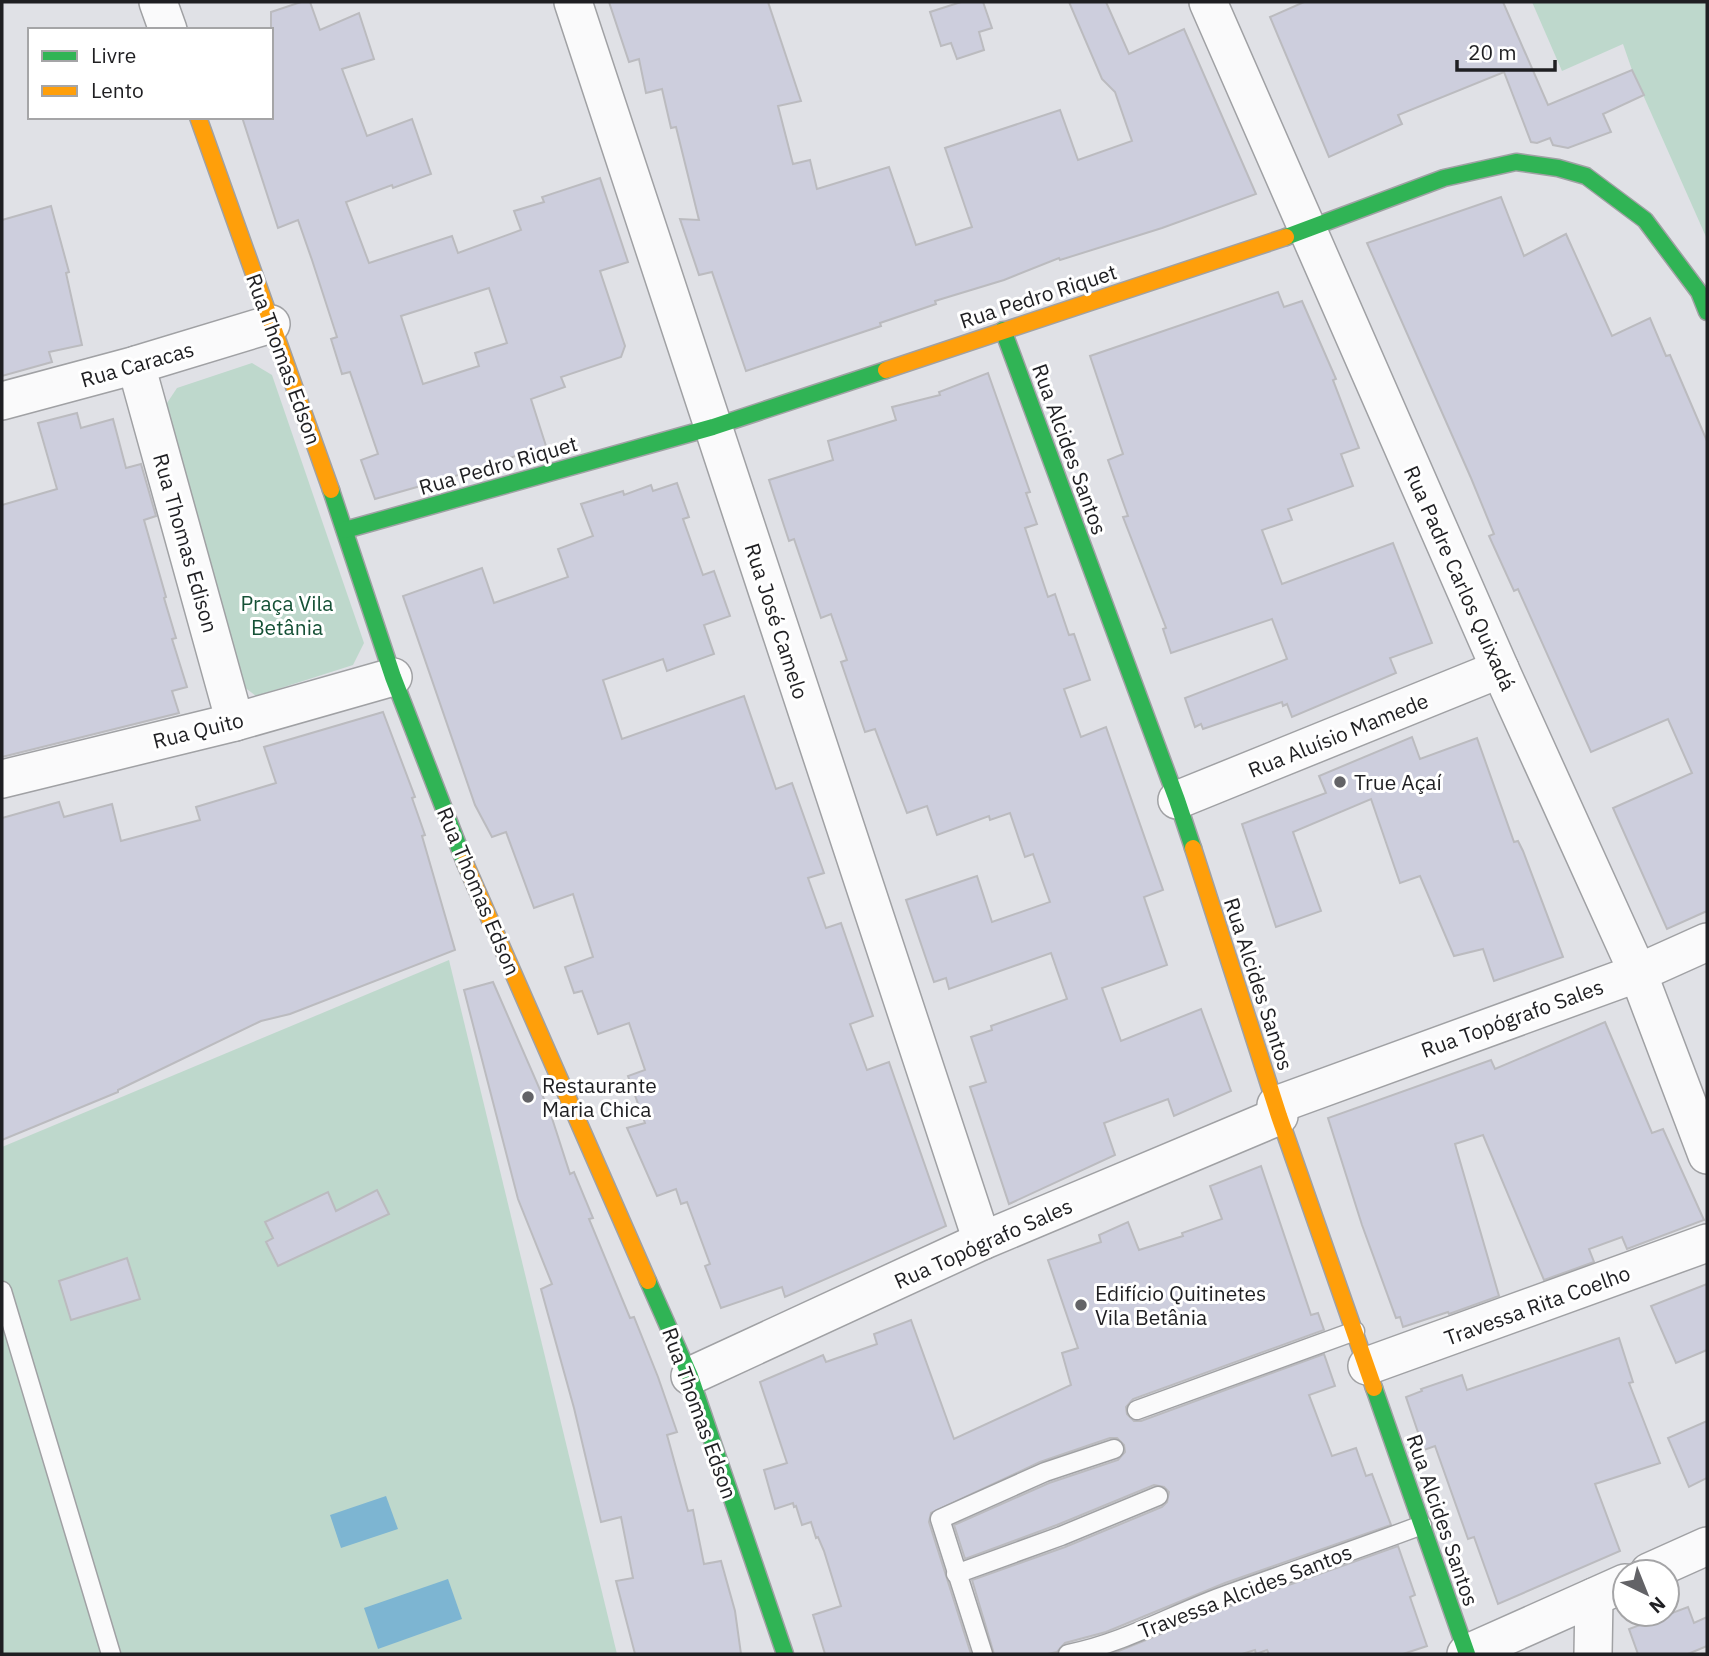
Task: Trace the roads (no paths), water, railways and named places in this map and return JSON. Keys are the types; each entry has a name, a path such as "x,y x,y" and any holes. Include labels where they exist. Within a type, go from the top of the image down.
{"street":[{"path":"158,2 167,28"},
{"name":"Rua José Camelo","path":"573,2 982,1241"},
{"name":"Rua Padre Carlos Quixadá","path":"1208,2 1500,669 1638,973 1707,1155"},
{"name":"Rua Thomas Edson","path":"199,119 345,530 393,677 464,861 690,1376 785,1654"},
{"name":"Rua Pedro Riquet","path":"345,530 713,427 1308,230 1444,178 1516,162 1558,167 1586,176 1645,220 1699,292 1707,312"},
{"name":"Rua Caracas","path":"2,401 136,365 271,324"},
{"name":"Rua Alcides Santos","path":"1003,330 1177,800 1277,1111 1466,1654"},
{"name":"Rua Thomas Edison","path":"136,365 235,722"},
{"name":"Rua Aluísio Mamede","path":"1177,800 1500,669"},
{"name":"Rua Quito","path":"2,779 235,722 393,677"},
{"name":"Rua Topógrafo Sales","path":"690,1376 982,1241 1277,1111 1638,973 1707,942"},
{"name":"Travessa Rita Coelho","path":"1367,1366 1707,1243"},
{"path":"1680,1558 1707,1546"},
{"path":"1466,1654 1610,1590"},
{"path":"1593,1654 1610,1590"}],"lane":[{"path":"2,1291 111,1654"},
{"path":"1137,1410 1355,1331"},
{"path":"983,1654 940,1519 1045,1472 1114,1449"},
{"path":"956,1574 1061,1536 1157,1496"},
{"name":"Travessa Alcides Santos","path":"1068,1654 1110,1643 1229,1594 1422,1525"}],"water":[{"path":"386,1496 398,1529 341,1548 330,1515"},
{"path":"448,1579 462,1619 378,1649 364,1608"}],"place":[{"name":"True Açaí","path":"1340,782"},
{"name":"Restaurante Maria Chica","path":"528,1097"},
{"name":"Edifício Quitinetes Vila Betânia","path":"1081,1305"}],"park label":[{"name":"Praça Vila Betânia","path":"287,615"}]}
